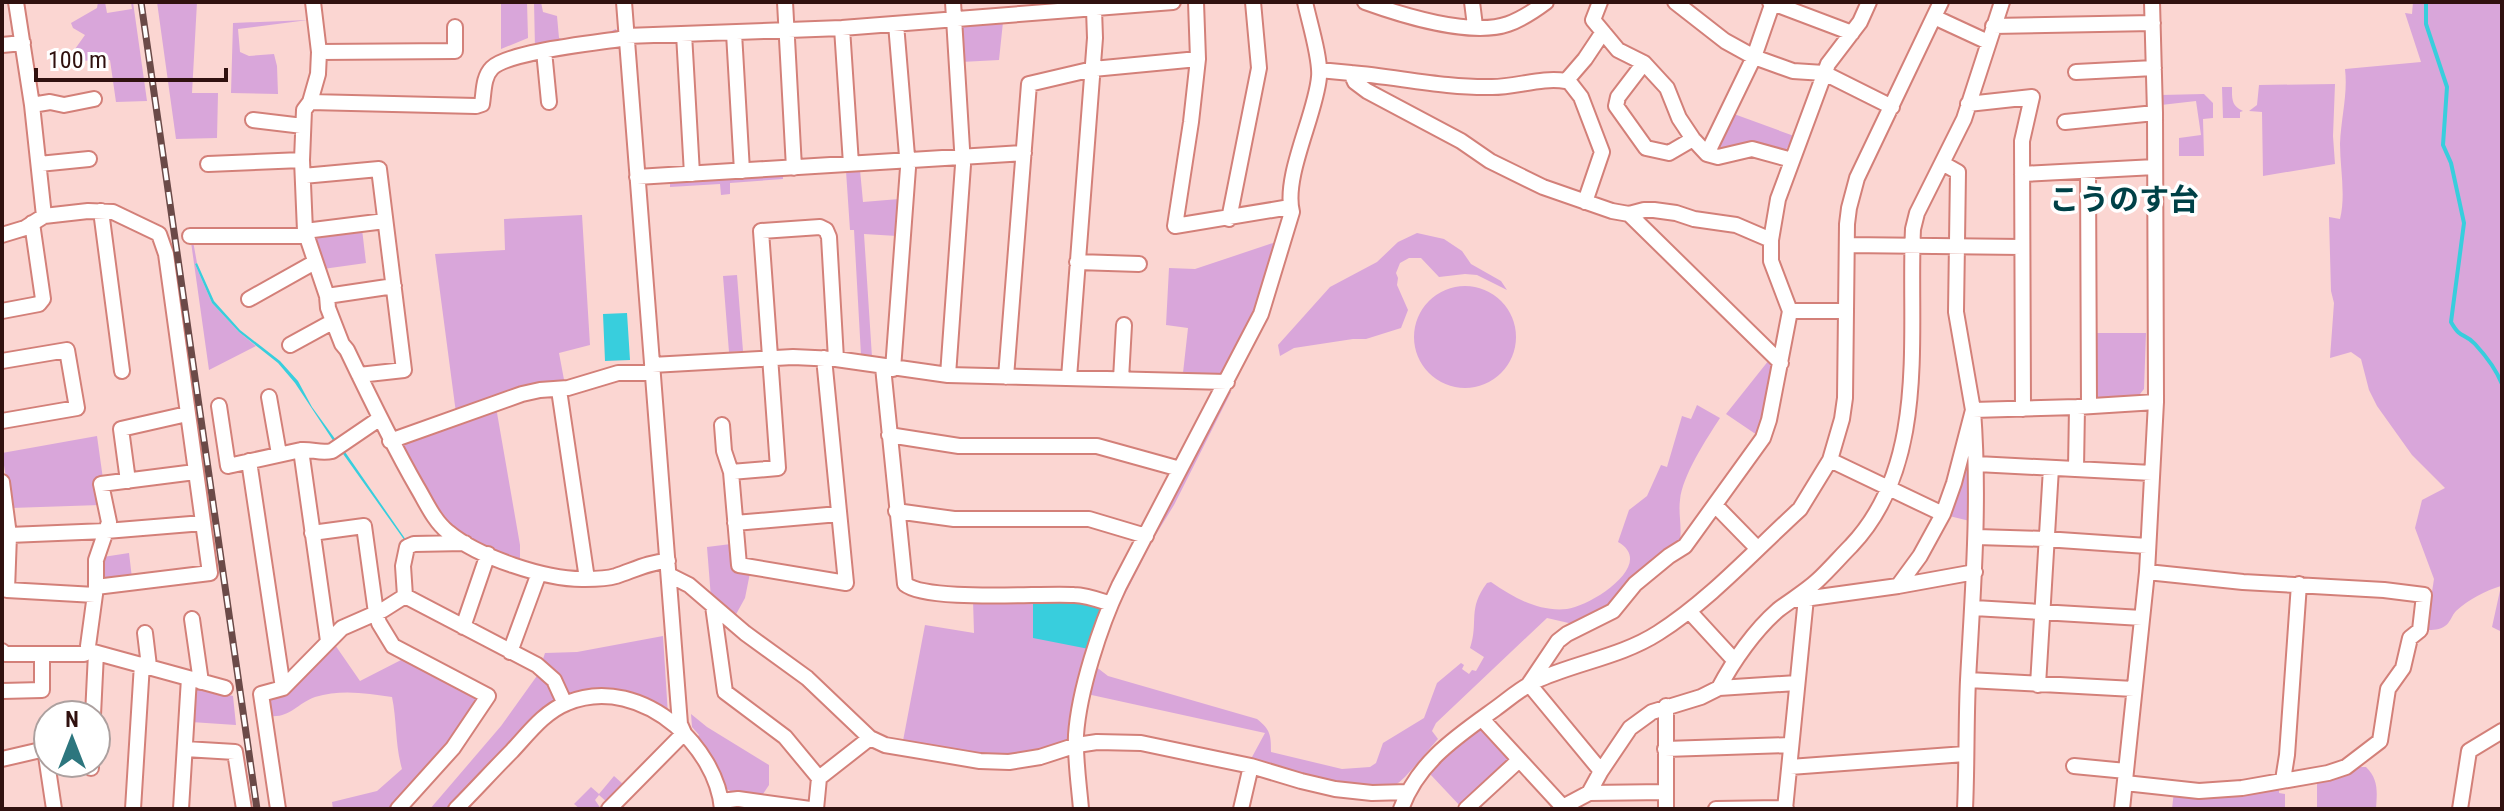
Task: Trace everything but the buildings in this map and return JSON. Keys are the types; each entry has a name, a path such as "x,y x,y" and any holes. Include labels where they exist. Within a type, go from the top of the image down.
{"street":[{"path":"313,2 319,52 318,74 310,102 304,110 302,160 306,234 327,296 332,322 390,441 446,531 518,568 539,573 587,579 612,577 650,562 669,568 745,633 821,688 870,738 896,748 1000,762 1025,760 1097,742 1141,743 1251,766 1335,789 1372,793 1408,792"},
{"path":"624,2 680,724 706,762 722,805 738,799 804,809 819,778 870,738"},
{"path":"785,2 794,168"},
{"path":"948,375 963,165 953,2"},
{"path":"310,102 476,106 482,104 487,76 504,60 626,36 842,28 1173,2"},
{"path":"1196,2 1198,59 1175,226 1290,207"},
{"path":"1229,219 1259,68 1253,2"},
{"path":"1081,809 1077,745 1084,688 1111,604 1261,314 1292,212 1290,207 1296,164 1319,77 1305,2"},
{"path":"1366,2 1444,25 1496,27 1508,24 1528,8 1546,2"},
{"path":"1419,2 1422,20"},
{"path":"1472,2 1475,26"},
{"path":"1600,2 1593,20 1618,50 1644,63 1667,88 1679,118 1707,154 1718,157 1752,149 1792,160"},
{"path":"1675,2 1725,41 1754,57 1793,71 1824,73 1892,107"},
{"path":"1707,154 1754,57 1772,2 1852,33"},
{"path":"1529,684 1558,641 1613,611 1635,584 1685,546 1763,438 1790,311 1771,261 1778,199 1828,64 1852,33 1869,2"},
{"path":"1401,809 1408,792 1433,756 1482,719 1529,684 1634,646 1689,611 1800,509 1837,443 1845,398 1847,245 1849,208 1854,187 1941,2"},
{"path":"1719,688 1734,660 1777,611 1799,600 1855,542 1889,488 1903,443 1910,391 1913,229 1917,213 1964,119 2002,2"},
{"path":"2122,809 2147,572 2156,402 2152,2"},
{"path":"2,311 39,304 43,299 38,219 39,164 23,43 12,6"},
{"path":"1069,378 1093,69 1094,9"},
{"path":"1934,17 1988,42"},
{"path":"1993,26 2153,23"},
{"path":"896,24 905,161 908,168 888,368 889,435 903,580 911,589 948,594 1078,595 1111,604"},
{"path":"319,52 455,51 455,27"},
{"path":"842,28 851,164"},
{"path":"1319,70 1463,87 1495,87 1567,79 1603,32"},
{"path":"734,33 742,171"},
{"path":"684,34 692,174"},
{"path":"2,45 23,43"},
{"path":"544,51 549,102"},
{"path":"1006,377 1029,84 1093,69 1198,59"},
{"path":"1644,63 1618,97 1616,106 1646,148 1669,153 1693,139"},
{"path":"2076,72 2154,68"},
{"path":"1351,73 1355,82 1367,91 1461,141 1490,161 1543,187 1612,211 1629,214 1644,210 1676,213 1736,225 1771,240"},
{"path":"1567,79 1581,97 1602,152 1585,202"},
{"path":"1968,104 2032,97 2022,141 2023,409"},
{"path":"32,105 50,102 64,105 94,99"},
{"path":"2065,122 2155,113"},
{"path":"253,120 303,126"},
{"path":"637,177 1024,153"},
{"path":"39,164 89,159"},
{"path":"208,164 302,160"},
{"path":"1942,163 1958,172 1956,312 1968,370 1977,464 1977,537 1968,680 1965,809"},
{"path":"2022,174 2155,167"},
{"path":"303,176 379,169 404,370 359,375"},
{"path":"2076,469 2083,406 2088,171"},
{"path":"101,211 122,371"},
{"path":"2,235 25,228 38,219 101,211 113,212 156,232 162,238 210,573 95,591 7,590 9,535 2,482"},
{"path":"1629,214 1781,363"},
{"path":"190,236 306,234 385,221"},
{"path":"722,425 724,451 731,472 739,565 846,583 830,359 828,233 820,227 761,231 778,468 731,472"},
{"path":"1847,245 2022,247"},
{"path":"249,299 315,262"},
{"path":"1077,262 1139,264"},
{"path":"327,296 394,286"},
{"path":"1790,311 1846,311"},
{"path":"290,345 332,322"},
{"path":"1121,379 1124,325"},
{"path":"2,361 67,350 77,408 2,421"},
{"path":"390,441 540,390 559,390 618,373 769,357 830,359 948,375 1227,382"},
{"path":"559,390 587,579"},
{"path":"269,397 279,454"},
{"path":"1973,410 2156,402"},
{"path":"219,406 228,466 301,450 312,449 323,454 379,419"},
{"path":"1898,586 1920,556 1943,514 1960,464 1973,410"},
{"path":"128,481 121,429 187,414"},
{"path":"889,435 959,446 1097,446 1180,469"},
{"path":"301,450 328,641"},
{"path":"1830,460 1943,514"},
{"path":"249,461 283,688"},
{"path":"1977,464 2152,473"},
{"path":"2038,685 2051,468"},
{"path":"93,699 93,652 88,646 96,560 109,522 101,484 195,472"},
{"path":"1715,505 1757,548"},
{"path":"896,511 954,519 1089,519 1146,536"},
{"path":"735,523 839,514"},
{"path":"9,535 203,523"},
{"path":"312,533 364,526 376,613 393,646 488,696 453,748 398,809"},
{"path":"1977,537 2147,546"},
{"path":"405,596 403,566 407,547 414,544 466,543"},
{"path":"463,627 488,554"},
{"path":"1799,600 1975,572"},
{"path":"2074,766 2199,791 2242,788 2346,767 2380,741 2388,689 2403,668 2410,638 2420,630 2424,595 2147,572"},
{"path":"510,652 539,573"},
{"path":"2283,780 2299,584"},
{"path":"278,809 261,694 283,688 342,628 405,596"},
{"path":"405,596 548,674 565,704"},
{"path":"1716,809 1786,808 1797,683 1799,600"},
{"path":"713,606 725,692 785,737 819,778"},
{"path":"1974,608 2142,618"},
{"path":"1689,611 1734,660"},
{"path":"181,809 185,749 195,680 192,619"},
{"path":"133,809 145,633"},
{"path":"2,651 5,654 93,652 225,688"},
{"path":"2,691 42,690 42,654"},
{"path":"1968,680 2134,689"},
{"path":"1589,793 1630,728 1652,712 1701,697 1719,688 1797,683"},
{"path":"1529,684 1601,771"},
{"path":"456,809 541,720 565,704 597,696 626,699 656,712 684,733"},
{"path":"1666,706 1666,809"},
{"path":"1482,719 1561,808 1589,793 1666,792"},
{"path":"2460,809 2469,751 2502,731"},
{"path":"609,809 684,733"},
{"path":"1665,749 1791,745"},
{"path":"2,759 45,749 54,809"},
{"path":"185,749 235,752 244,809"},
{"path":"1790,767 1965,754"},
{"path":"1466,809 1518,761"},
{"path":"1241,809 1251,766"}],"shaded area":[{"path":"98,2 105,2 107,13 132,9 133,2 147,101 116,102 110,60 75,61 75,49 85,35 73,28 71,23 97,8"},
{"path":"157,2 197,2 192,93 218,93 217,138 176,139"},
{"path":"501,2 527,2 528,38 501,49"},
{"path":"534,2 541,2 543,12 557,16 559,38 565,40 616,29 617,35 535,48"},
{"path":"2413,2 2502,2 2502,632 2492,627 2501,586 2466,603 2443,627 2426,630 2434,579 2415,528 2422,500 2445,488 2412,455 2377,406 2369,390 2361,359 2351,352 2330,358 2334,303 2329,217 2340,219 2342,210 2340,144 2345,69 2421,62 2405,13 2412,14"},
{"path":"308,20 238,29 240,52 249,56 274,54 278,94 231,93 233,23"},
{"path":"1003,22 999,60 961,62 959,29 963,25"},
{"path":"2335,84 2335,164 2263,176 2262,112 2249,111 2257,105 2259,85"},
{"path":"2222,87 2232,87 2234,104 2243,111 2240,118 2223,118"},
{"path":"2204,94 2213,103 2213,118 2203,119 2204,156 2179,156 2179,138 2201,135 2196,101 2161,105 2161,95"},
{"path":"1734,114 1794,136 1783,155 1715,151"},
{"path":"860,170 863,202 899,199 897,236 864,234 872,357 861,355 854,230 850,230 846,171"},
{"path":"783,175 783,179 730,183 730,194 721,195 720,184 670,187 670,182"},
{"path":"582,215 590,345 559,353 565,385 456,413 435,254 505,250 504,219"},
{"path":"362,229 366,263 323,269 312,240 316,235"},
{"path":"1417,233 1444,239 1462,251 1471,264 1501,281 1507,290 1477,275 1439,277 1421,258 1409,258 1400,263 1396,273 1397,285 1408,310 1401,328 1366,339 1294,348 1280,356 1278,345 1330,287 1377,262 1398,242"},
{"path":"1279,241 1258,307 1227,370 1218,374 1183,373 1188,328 1166,325 1169,268 1195,269"},
{"path":"191,242 195,264 212,303 256,346 209,370"},
{"path":"737,275 743,351 729,352 723,276"},
{"path":"1465,286 1485,290 1501,301 1512,317 1516,337 1512,357 1501,373 1485,384 1465,388 1445,384 1429,373 1418,357 1414,337 1418,317 1429,301 1445,290"},
{"path":"2092,333 2146,333 2144,389 2136,399 2092,401"},
{"path":"1769,360 1774,365 1767,409 1757,435 1726,414"},
{"path":"1228,392 1231,392 1174,505 1106,631 1110,618"},
{"path":"1697,405 1720,418 1685,480 1680,506 1679,545 1608,607 1573,624 1547,618 1436,723 1432,731 1438,739 1395,785 1382,788 1345,786 1253,762 1252,757 1265,733 1087,694 1095,666 1108,676 1257,719 1269,734 1271,752 1342,769 1370,767 1376,763 1383,743 1424,718 1437,683 1461,663 1464,665 1462,669 1469,674 1472,670 1476,671 1484,657 1470,648 1475,608 1487,583 1491,582 1527,603 1567,609 1591,600 1616,583 1630,561 1628,551 1618,542 1629,510 1647,496 1661,465 1667,467 1682,416 1691,419"},
{"path":"496,407 520,545 520,563 447,527 399,449 401,443"},
{"path":"97,436 103,479 95,480 100,505 11,508 2,453"},
{"path":"1963,457 1974,458 1974,522 1945,515"},
{"path":"731,544 734,570 750,573 745,598 734,618 711,598 707,547"},
{"path":"129,553 132,578 106,581 101,578 103,557"},
{"path":"973,600 1033,600 1092,649 1072,742 1015,756 985,756 902,746 925,625 974,633"},
{"path":"663,636 668,715 658,708 569,698 542,662 545,653 577,652"},
{"path":"333,642 360,681 403,659 476,696 477,702 449,742 389,809 333,809 332,802 377,791 402,769 392,697 334,693 308,700 283,715 269,716 266,703 278,696"},
{"path":"539,673 559,698 450,809 430,809 501,726"},
{"path":"197,687 233,696 236,725 191,722 193,690"},
{"path":"691,714 769,765 769,785 761,797 734,793 725,788 712,757 696,738 699,735 692,727"},
{"path":"1480,730 1485,730 1510,757 1510,763 1462,808 1430,774 1450,752"},
{"path":"2359,767 2366,767 2375,782 2376,809 2285,809 2317,808 2317,781"},
{"path":"614,776 624,785 608,803 599,795 595,800 601,809 580,809 574,804 591,787 599,794"},
{"path":"2279,785 2279,793 2285,794 2285,809 2172,809 2174,791 2234,792 2235,797"}],"water":[{"path":"197,263 214,301 240,330 280,361 298,381 338,443 336,445 278,363 239,332 212,303"},
{"path":"627,313 630,360 605,361 603,314"},
{"path":"343,449 406,540 405,541 341,451"},
{"path":"1033,600 1077,600 1099,606 1101,611 1089,649 1033,638"}],"waterway":[{"path":"2426,2 2426,24 2447,87 2443,145 2451,163 2464,223 2451,322 2483,353 2502,384"}],"railway":[{"path":"141,2 257,809"}],"district":[{"name":"こうのす台","path":"2124,199"}]}
